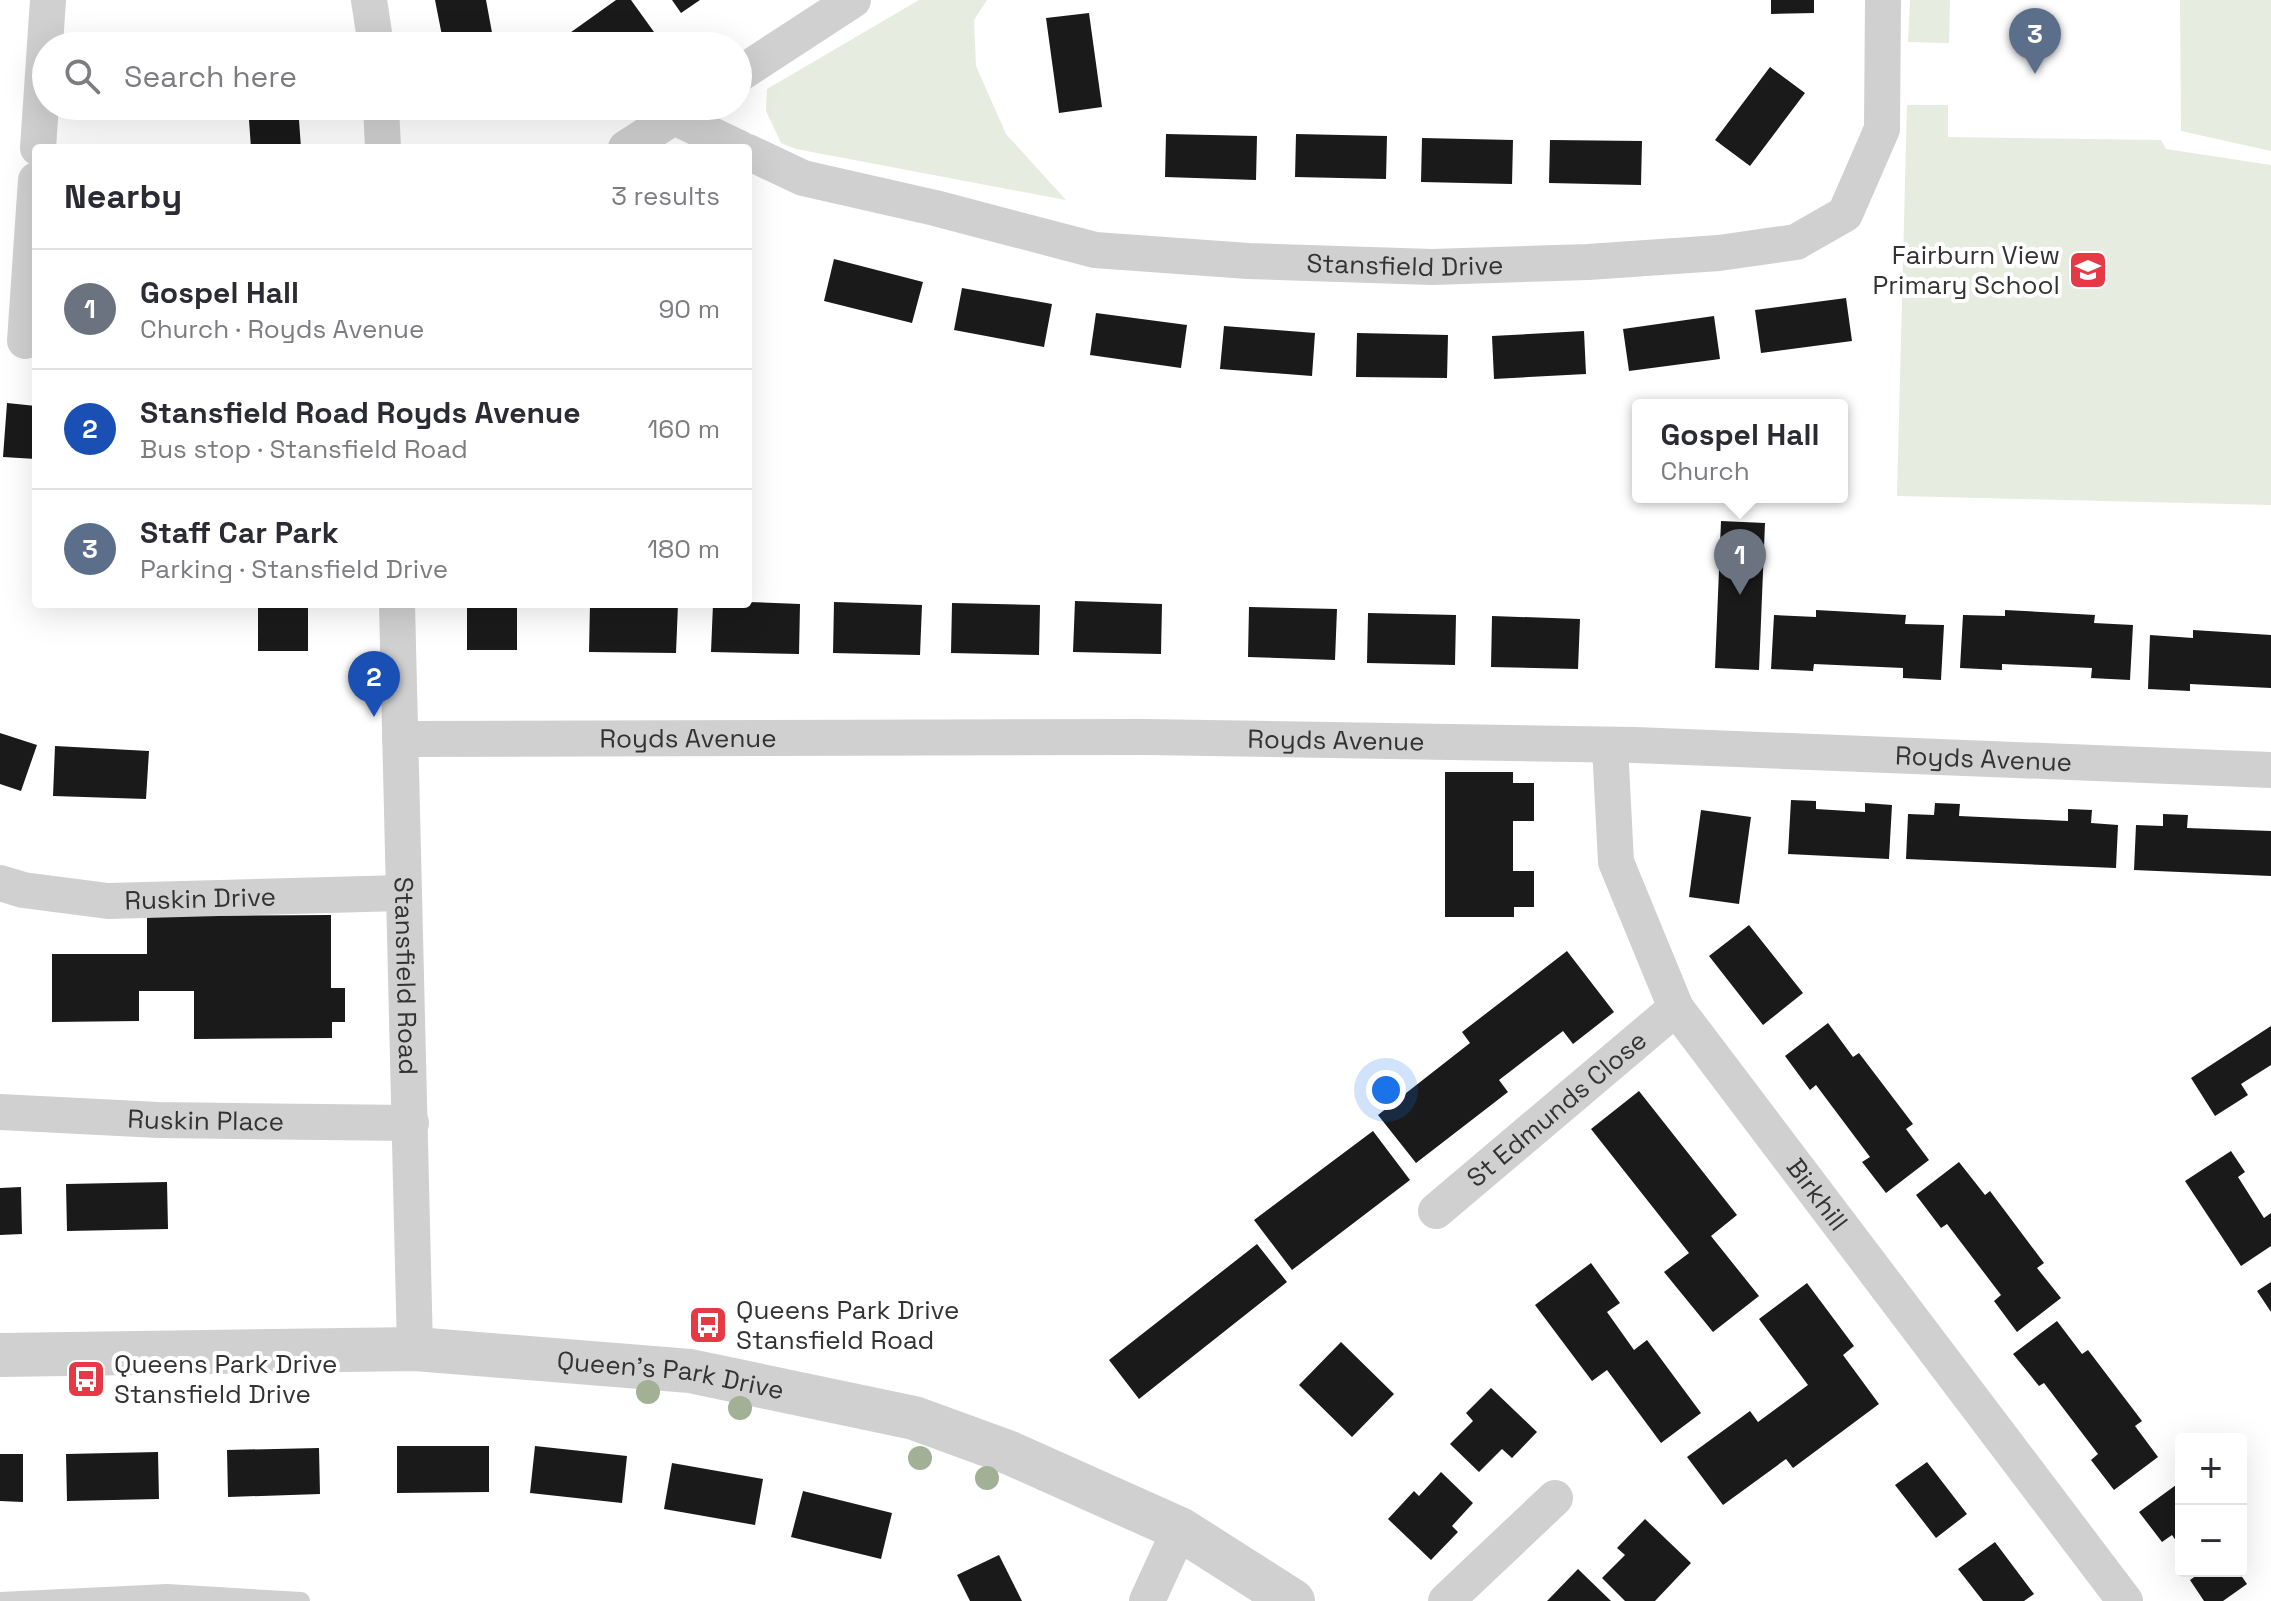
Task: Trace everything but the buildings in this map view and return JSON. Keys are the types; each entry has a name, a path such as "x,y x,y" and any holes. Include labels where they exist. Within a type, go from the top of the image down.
{"street":[{"path":"46,32 48,0"},
{"path":"369,0 374,32"},
{"path":"752,66 853,0"},
{"name":"Stansfield Drive","path":"752,154 803,178 935,208 1095,250 1248,261 1432,267 1588,262 1719,253 1796,242 1845,214 1882,129 1883,0"},
{"path":"38,144 40,120"},
{"path":"382,120 383,144"},
{"path":"632,144 670,120"},
{"path":"695,120 733,144"},
{"path":"25,341 32,239"},
{"name":"Stansfield Road","path":"397,608 415,1349"},
{"name":"Royds Avenue","path":"400,739 1145,737 1610,746 2271,770"},
{"name":"Birkhill","path":"1610,746 1616,862 1676,1008 2125,1601"},
{"name":"Ruskin Drive","path":"0,883 23,890 108,901 402,893"},
{"name":"St Edmunds Close","path":"1436,1211 1676,1008"},
{"name":"Ruskin Place","path":"0,1112 158,1120 411,1123"},
{"name":"Queen's Park Drive","path":"0,1355 415,1349 690,1371 914,1418 1010,1453 1180,1529 1293,1601"},
{"path":"1446,1601 1555,1498"},
{"path":"1147,1601 1180,1529"}],"lane":[{"path":"0,1601 167,1593 301,1601"}],"shaded area":[{"path":"919,0 987,0 974,20 976,66 1006,134 1066,200 796,149 781,143 766,111 767,89"},
{"path":"1910,0 1950,0 1949,43 1908,42"},
{"path":"2180,0 2271,0 2271,151 2181,131"},
{"name":"Fairburn View Primary School","path":"1907,105 1948,105 1948,137 2161,140 2166,149 2271,165 2271,505 1897,496"}],"place":[{"name":"Staff Car Park","path":"2035,74"},
{"name":"Fairburn View Primary School","path":"2088,270"},
{"name":"Gospel Hall","path":"1740,595"},
{"name":"Stansfield Road Royds Avenue","path":"374,717"},
{"name":"Queens Park Drive Stansfield Road","path":"708,1325"},
{"name":"Queens Park Drive Stansfield Drive","path":"86,1379"}]}
